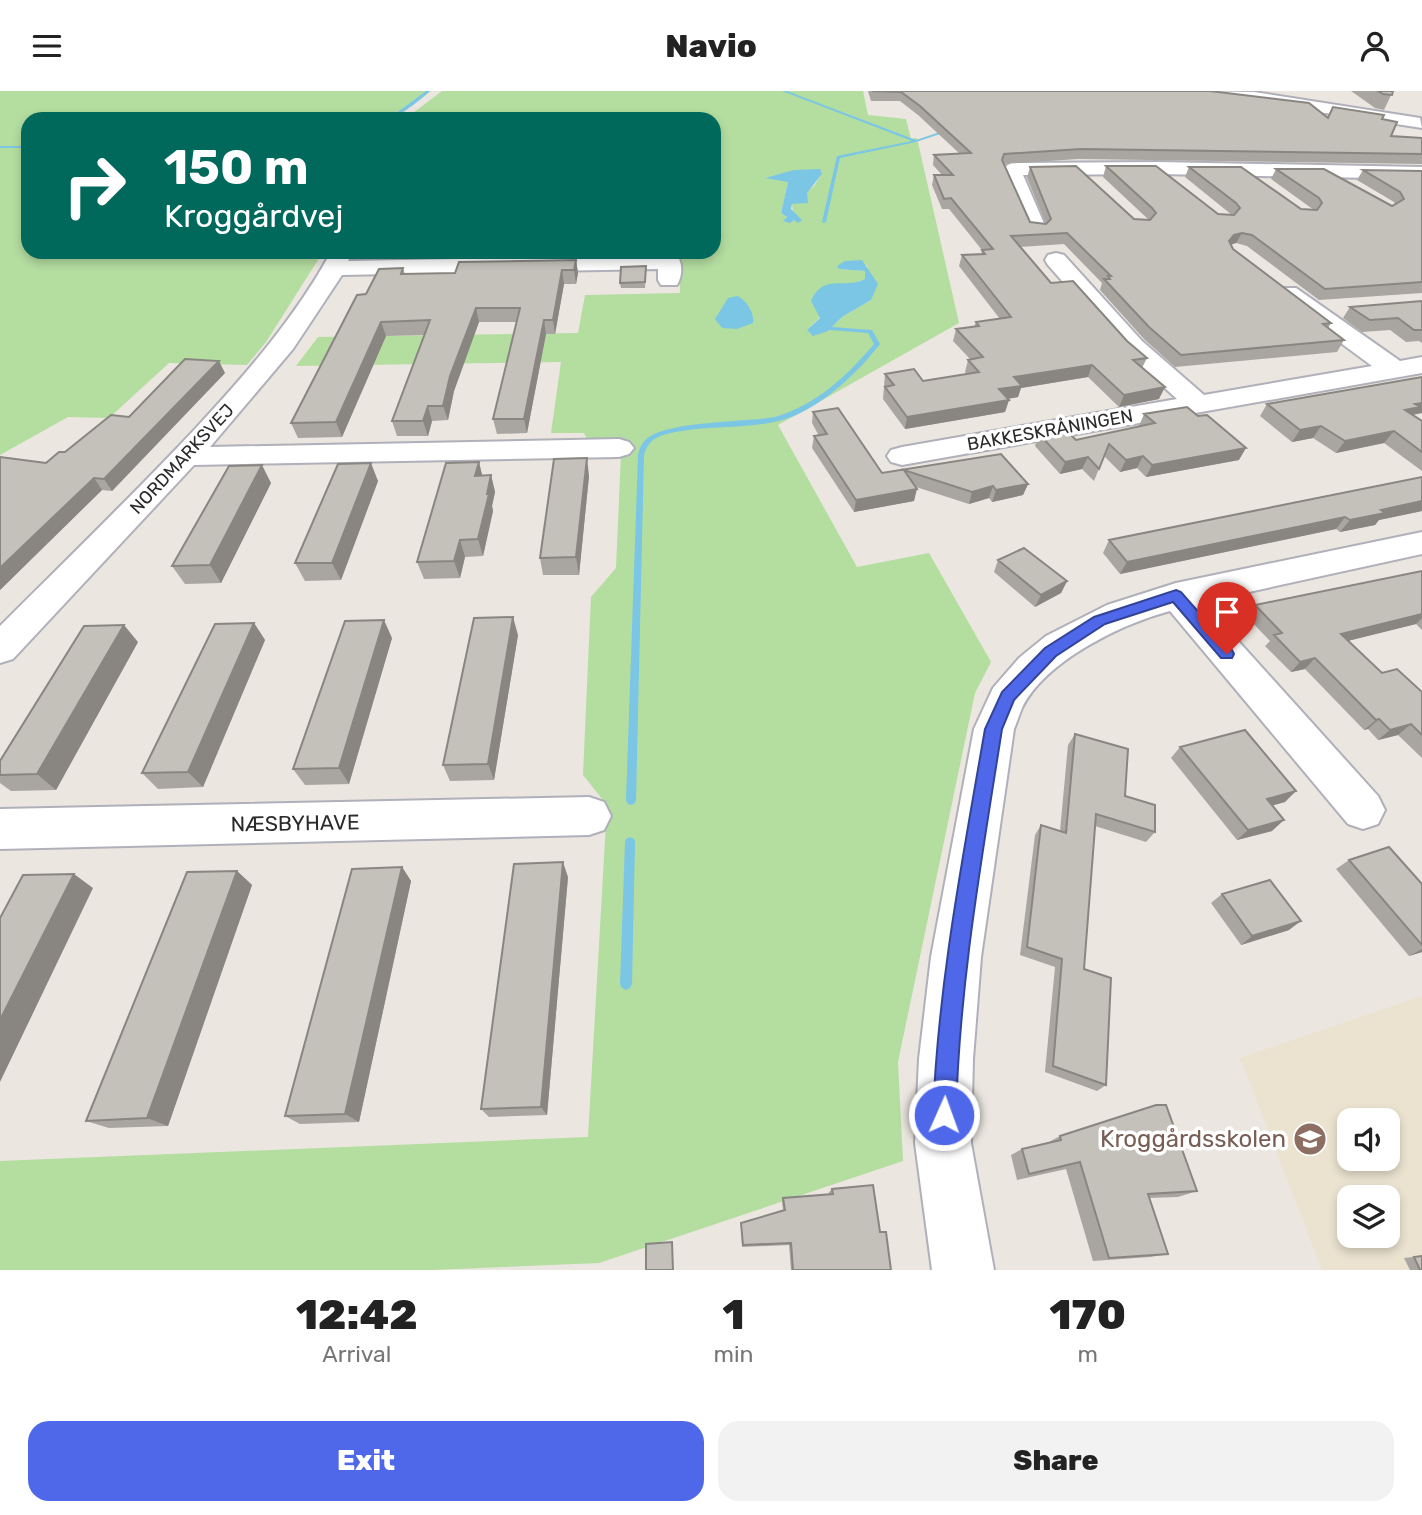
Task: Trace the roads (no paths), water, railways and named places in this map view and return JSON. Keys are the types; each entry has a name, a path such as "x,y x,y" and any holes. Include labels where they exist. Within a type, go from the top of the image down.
{"street":[{"path":"1205,91 1421,119"},
{"path":"1158,168 1180,185"},
{"path":"1036,228 1011,169 1241,169 1418,175"},
{"path":"1078,169 1099,187"},
{"path":"1241,169 1273,192"},
{"path":"1323,171 1354,190"},
{"path":"338,260 670,262 669,280"},
{"name":"NORDMARKSVEJ","path":"0,649 187,456 285,345 338,260"},
{"path":"1056,260 1133,347 1198,404"},
{"path":"1269,278 1394,369"},
{"path":"1311,311 1353,307"},
{"name":"BAKKESKRÅNINGEN","path":"902,456 1422,365"},
{"path":"187,456 619,448"},
{"path":"963,1270 943,1143 946,1059 956,957 994,729 1008,696 1056,648 1099,620 1176,596 1422,543"},
{"path":"1176,596 1363,810"},
{"name":"NÆSBYHAVE","path":"0,829 589,816"}],"water":[{"path":"820,169 822,174 807,193 808,203 792,204 791,209 802,220 798,223 794,220 790,223 783,221 787,217 781,213 788,182 765,178 794,170"},
{"path":"862,260 878,284 871,300 842,317 828,331 813,336 807,330 820,318 811,301 816,292 828,284 865,279 865,271 839,269 837,266 845,261"},
{"path":"737,296 749,307 753,323 737,329 722,328 715,319 728,298"}],"waterway":[{"path":"400,112 428,91"},
{"path":"784,91 916,141"},
{"path":"916,141 947,131"},
{"path":"824,222 838,157 916,141"},
{"path":"0,147 21,147"},
{"path":"631,801 643,446 654,437 669,431 775,419 790,415 815,402 848,375 877,344 870,331 832,329"},
{"path":"626,984 630,842"}],"place":[{"name":"Kroggårdsskolen","path":"1310,1139"}]}
